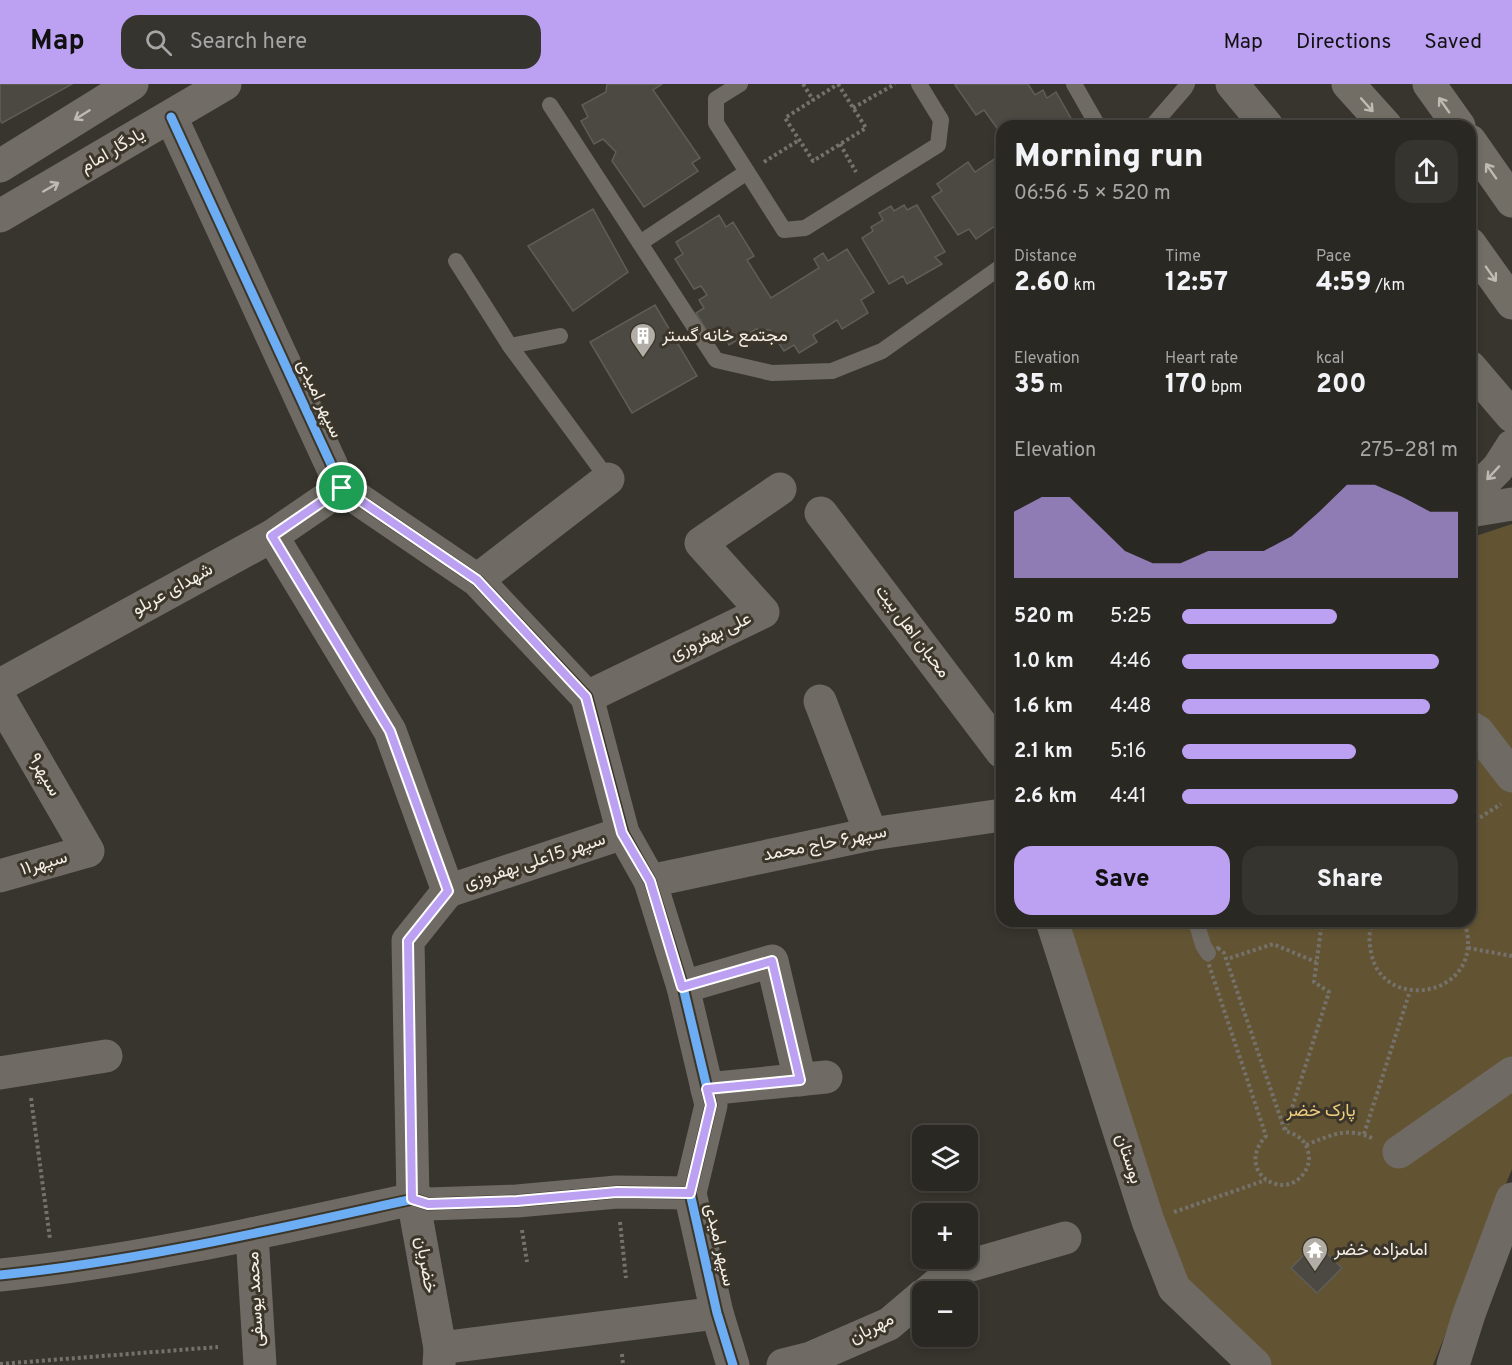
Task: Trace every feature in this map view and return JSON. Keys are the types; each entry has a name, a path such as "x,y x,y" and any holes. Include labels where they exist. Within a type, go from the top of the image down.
{"highway":[{"path":"1348,84 1381,120"},
{"path":"1429,84 1455,120"},
{"path":"1476,150 1512,201"},
{"path":"1476,252 1512,303"}],"main road":[{"path":"0,165 132,84"},
{"name":"یادگار امام","path":"0,216 225,84"}],"street":[{"path":"1232,84 1262,120"},
{"name":"سپهر امیدی","path":"171,117 342,488 477,580 586,697 622,833 650,881 682,987 711,1105 690,1193 717,1313 733,1365"},
{"path":"1476,374 1512,416"},
{"path":"1476,490 1498,468 1512,446"},
{"path":"477,580 608,479"},
{"name":"شهدای عربلو","path":"0,686 272,536 342,488"},
{"name":"علی بهفروزی","path":"586,697 763,612 701,543 780,489"},
{"path":"1476,510 1512,504"},
{"name":"محبان اهل بیت","path":"821,513 996,744"},
{"path":"272,536 390,731 448,891"},
{"name":"سپهر۹","path":"0,699 88,851"},
{"path":"820,702 871,834"},
{"path":"1476,731 1508,789"},
{"name":"سپهر۶ حاج محمد","path":"650,881 871,834 996,816"},
{"name":"سپهر 15علی بهفروزی","path":"448,891 622,833"},
{"name":"سپهر۱۱","path":"0,876 88,851"},
{"name":"خضریان","path":"439,1356 412,1199 408,941 448,891"},
{"name":"بوستان","path":"1054,927 1148,1221 1174,1288 1255,1365"},
{"path":"682,987 772,961 813,1078 707,1089"},
{"path":"14,1071 106,1056"},
{"path":"1399,1152 1512,1073"},
{"path":"0,1275 54,1269 252,1234 412,1199 428,1204 450,1204 517,1201 617,1192 690,1193"},
{"path":"1453,1365 1469,1314 1512,1199"},
{"name":"محمد یوسفی","path":"252,1234 260,1365"},
{"path":"941,1281 954,1270 1065,1238"},
{"name":"مهربان","path":"783,1365 811,1358 889,1324 912,1304"},
{"path":"439,1356 717,1313"}],"lane":[{"path":"740,84 716,99 716,123 784,230 806,228 938,145 941,120 919,84"},
{"path":"1074,84 1095,120"},
{"path":"1157,120 1187,84"},
{"path":"550,105 716,360 772,373 832,371 882,351 996,270"},
{"path":"640,243 747,172"},
{"path":"456,261 510,346 608,479"},
{"path":"510,346 560,336"},
{"path":"1198,927 1208,953"}],"path":[{"path":"802,84 813,100"},
{"path":"838,84 866,128 813,161 785,118 813,100 838,84"},
{"path":"854,108 895,84"},
{"path":"747,172 800,140"},
{"path":"840,144 866,190"},
{"path":"1476,818 1508,789"},
{"path":"1285,1131 1329,992 1314,982 1321,927"},
{"path":"1373,927 1369,942 1372,959 1380,973 1393,984 1410,991 1426,991 1442,986 1455,976 1464,964 1468,948 1466,927"},
{"path":"1227,960 1232,956 1274,944 1316,962"},
{"path":"1218,948 1227,960 1285,1131 1301,1138 1306,1145 1309,1162 1306,1171 1293,1183 1284,1185 1267,1180 1260,1174 1255,1157 1257,1148 1266,1136 1208,962 1208,953 1218,948"},
{"path":"1468,948 1512,956"},
{"path":"1364,1134 1410,991"},
{"path":"14,1071 54,1269"},
{"path":"1306,1145 1340,1132 1364,1134 1399,1152"},
{"path":"1148,1221 1267,1180"},
{"path":"617,1192 626,1278"},
{"path":"0,1364 218,1347"}],"green space":[{"name":"پارک خضر","path":"1512,524 1512,1169 1433,1365 1271,1365 1180,1273 1041,927 1476,927 1476,536"}],"building":[{"path":"0,84 72,84 2,123 0,120"},
{"path":"607,84 662,84 653,90 700,158 692,163 698,171 644,207 612,161 616,152 603,139 594,144 581,121 588,117 582,105 606,92"},
{"path":"1028,84 1035,95 1043,90 1047,98 1056,92 1072,120 996,120 996,127 984,110 976,115 955,85"},
{"path":"996,158 996,225 976,239 969,229 958,235 932,197 942,191 937,184 968,162 975,172"},
{"path":"904,205 907,210 917,205 945,252 935,257 942,264 907,284 903,276 889,284 862,238 873,231 871,227 883,220 879,213 891,206 894,211"},
{"path":"593,209 628,272 573,311 528,246"},
{"path":"719,215 726,227 733,222 754,256 747,260 771,298 819,268 814,259 823,253 828,261 847,249 874,292 861,300 868,313 842,329 837,320 813,335 817,342 799,353 794,345 784,351 770,330 756,329 729,345 724,337 714,343 696,313 704,308 699,300 707,295 701,286 694,289 675,259 683,254 676,242"},
{"name":"مجتمع خانه گستر","path":"655,305 697,376 632,413 590,342"},
{"path":"1316,1243 1342,1268 1317,1293 1291,1268"}],"cycle path":[{"path":"171,117 342,488 477,580 587,697 623,833 650,881 683,987 711,1105 690,1193 717,1313 733,1365"},
{"path":"0,1275 156,1253 413,1199 428,1204 517,1201 617,1192 690,1193"}],"place":[{"name":"مجتمع خانه گستر","path":"643,359"},
{"name":"امامزاده خضر","path":"1315,1273"}],"route":[{"path":"342,488 477,580 586,697 622,833 650,881 682,987 772,961 800,1080 707,1089 711,1105 690,1193 617,1192 517,1201 428,1204 412,1199 408,941 448,891 390,731 272,536 342,488"}]}
